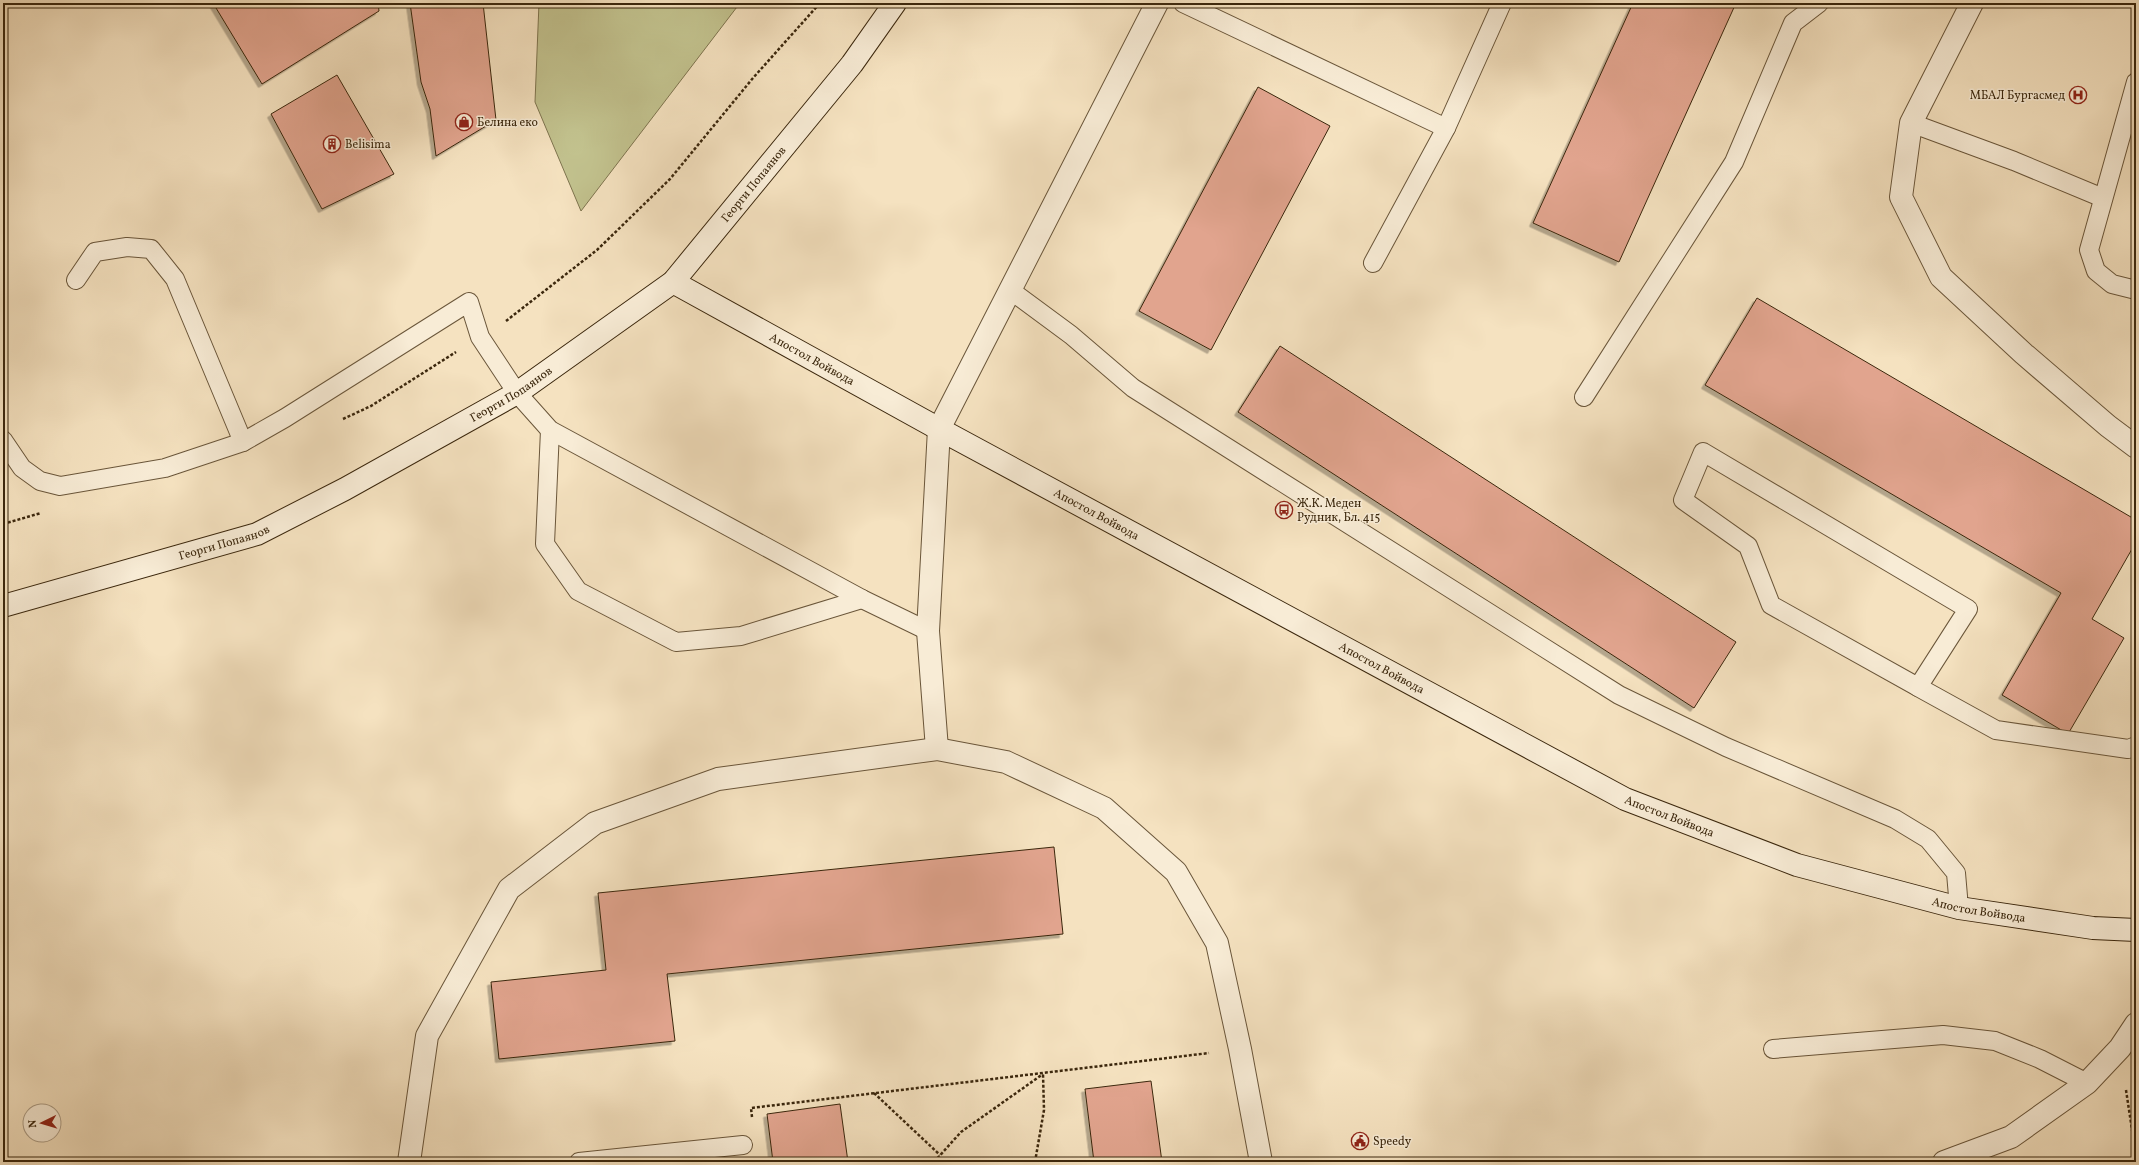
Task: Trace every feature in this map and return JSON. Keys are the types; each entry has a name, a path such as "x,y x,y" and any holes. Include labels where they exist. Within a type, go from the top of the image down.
{"street":[{"name":"Георги Попаянов","path":"3,606 256,534 345,489 517,393 673,282 852,64 895,3"},
{"path":"937,749 928,631 939,429 1157,3"},
{"path":"1972,3 1911,123 1901,197 1941,277 2024,354 2108,426 2136,447"},
{"name":"Апостол Войвода","path":"673,282 939,429 1625,799 1797,865 1959,908 2093,928 2136,930"},
{"path":"409,1162 427,1036 509,889 595,823 718,779 937,749 1006,762 1104,808 1176,872 1217,943 1240,1049 1261,1162"},
{"path":"1944,1162 2011,1137 2087,1083 2120,1048 2136,1024"}],"lane":[{"path":"1183,3 1446,128"},
{"path":"1373,263 1446,128 1502,3"},
{"path":"1584,398 1734,162 1793,23 1819,3"},
{"path":"2136,82 2089,250 2096,271 2112,284 2136,290"},
{"path":"1911,123 2014,161 2103,198"},
{"path":"76,280 96,252 127,247 151,250 175,279 243,442"},
{"path":"1010,290 1071,335 1133,388 1619,695 1726,746 1895,819 1928,839 1956,873 1959,908"},
{"path":"3,440 22,468 40,481 60,486 165,468 243,442 285,418 469,302 480,337 517,393 550,430 862,599 928,631"},
{"path":"550,430 545,544 578,591 676,642 741,636 862,599"},
{"path":"1918,687 1968,609 1703,452 1682,500 1748,546 1771,605 1918,687 1996,730 2128,749 2136,746"},
{"path":"1773,1049 1943,1035 1995,1041 2040,1059 2087,1083"},
{"path":"580,1162 743,1145"}],"path":[{"path":"2120,1048 2136,1156"},
{"path":"743,1145 754,1143 751,1108 1044,1074 1240,1049"},
{"path":"934,1162 961,1132 1044,1074"},
{"path":"1035,1162 1044,1110 1044,1074"},
{"path":"874,1094 940,1155"}],"green space":[{"path":"539,3 740,3 581,211 535,102"}],"building":[{"path":"213,3 378,3 379,11 262,84"},
{"path":"410,3 483,3 496,120 436,156 430,109 421,82"},
{"path":"1633,3 1736,3 1619,262 1533,223"},
{"name":"Belisima","path":"337,75 394,174 322,209 271,114"},
{"path":"1258,87 1330,126 1211,350 1139,311"},
{"path":"1757,298 2136,520 2136,542 2092,619 2124,638 2068,734 2002,695 2061,593 1705,385"},
{"path":"1280,346 1736,642 1694,708 1238,412"},
{"path":"1054,847 1063,934 667,974 675,1041 499,1059 491,982 606,970 598,893"},
{"path":"1151,1081 1162,1162 1094,1162 1085,1089"},
{"path":"840,1104 848,1162 773,1162 767,1114"}],"place":[{"name":"МБАЛ Бургасмед","path":"2078,95"},
{"name":"Белина еко","path":"464,122"},
{"name":"Belisima","path":"332,144"},
{"name":"Ж.К. Меден Рудник, Бл. 415","path":"1284,510"},
{"name":"Speedy","path":"1360,1141"}]}
